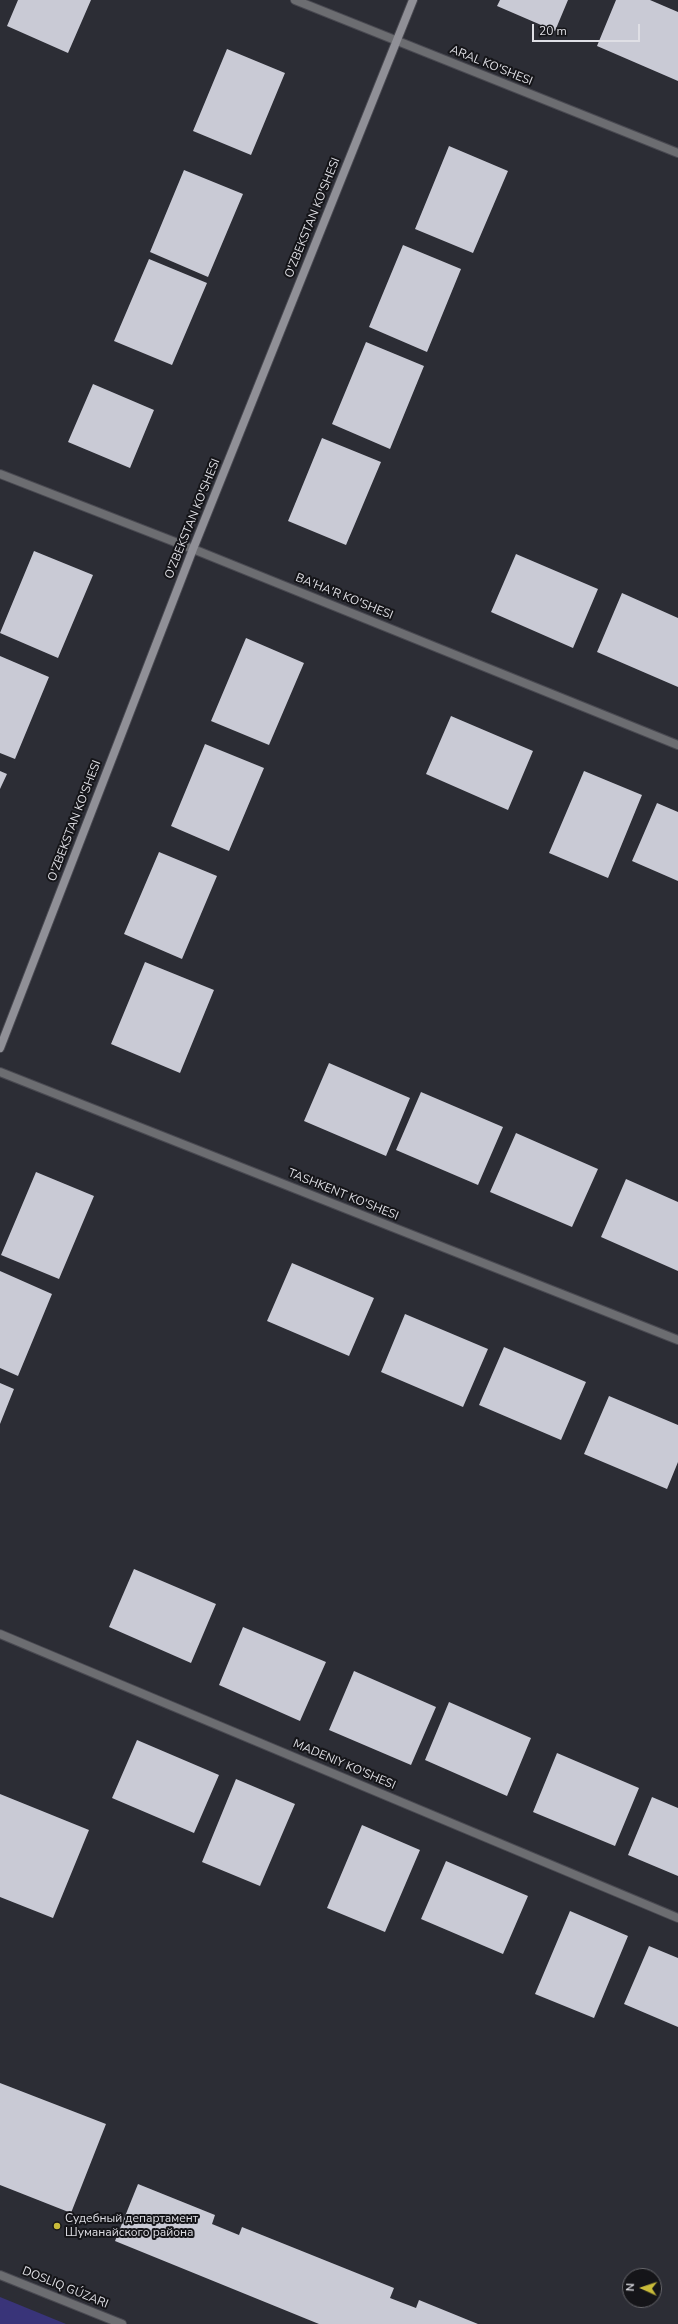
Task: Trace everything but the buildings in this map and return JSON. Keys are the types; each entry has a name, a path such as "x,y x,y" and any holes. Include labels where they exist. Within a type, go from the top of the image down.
{"main road":[{"name":"O'ZBEKSTAN KO'SHESI","path":"0,1048 193,549 413,0"}],"street":[{"name":"ARAL KO'SHESI","path":"295,0 678,153"},
{"name":"BA'HA'R KO'SHESI","path":"0,474 193,549 678,745"},
{"name":"TASHKENT KO'SHESI","path":"0,1072 678,1340"},
{"name":"MADENIY KO'SHESI","path":"0,1634 678,1918"},
{"path":"0,2274 122,2324"}],"shaded area":[{"path":"0,2297 66,2324 0,2324"}],"place":[{"name":"Судебный департамент Шуманайского района","path":"57,2226"}]}
